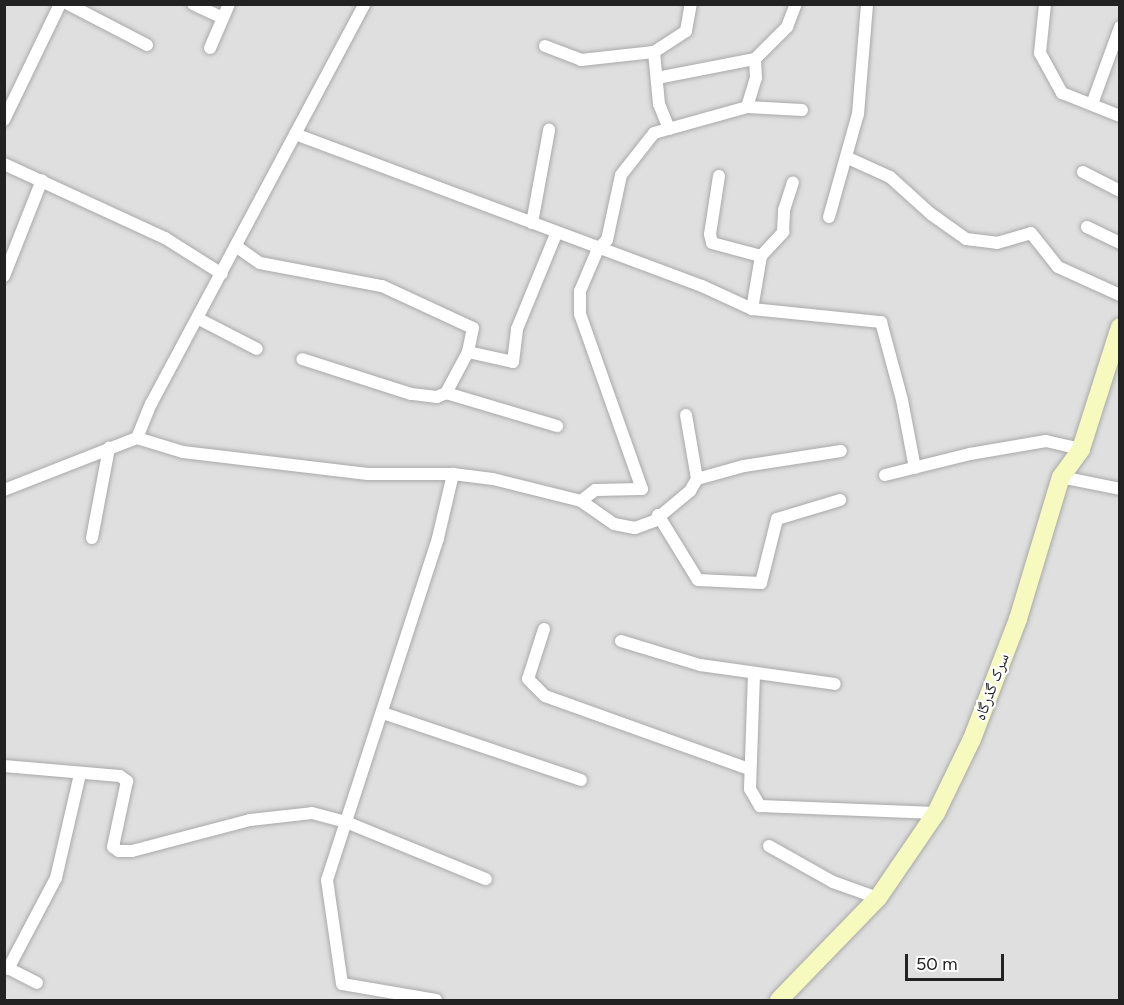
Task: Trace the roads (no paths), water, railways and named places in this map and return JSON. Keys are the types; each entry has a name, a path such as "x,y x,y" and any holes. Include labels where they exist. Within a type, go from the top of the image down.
{"street":[{"path":"4,120 60,4"},
{"path":"68,4 147,45"},
{"path":"193,4 223,18"},
{"path":"210,48 229,4"},
{"path":"137,438 365,4"},
{"path":"544,46 581,60 654,52 686,31 692,4"},
{"path":"657,78 755,59 787,27 796,4"},
{"path":"829,217 848,158 858,114 867,4"},
{"path":"1045,4 1040,53 1062,93 1119,116"},
{"path":"1092,104 1119,27"},
{"path":"654,52 659,104 669,129"},
{"path":"747,107 756,78 755,59"},
{"path":"581,501 595,490 642,489 580,314 580,291 598,249 607,240 621,175 654,133 747,107 802,110"},
{"path":"532,223 549,130"},
{"path":"295,134 556,234 702,285 752,309 881,322 902,400 915,468"},
{"path":"848,158 890,177 931,214 966,239 997,243 1031,233 1058,267 1119,295"},
{"path":"4,164 165,238 222,274"},
{"path":"1083,172 1119,191"},
{"path":"719,176 710,234 712,243 761,256"},
{"path":"4,276 42,180"},
{"path":"752,309 761,256 783,232 784,210 793,182"},
{"path":"1087,227 1119,243"},
{"path":"468,352 513,362 517,329 556,234"},
{"path":"237,247 260,263 382,286 470,324 473,328 468,352 446,393"},
{"path":"199,319 257,349"},
{"name":"سرک گذرگاه","path":"779,1000 878,898 936,813 972,739 1018,619 1061,477 1081,449 1119,327"},
{"path":"302,359 419,396 446,393 557,426"},
{"path":"4,490 137,438 183,452 368,474 453,474 581,501 614,524 635,528 658,515 690,491 697,479 686,415"},
{"path":"885,475 1046,441 1081,449"},
{"path":"92,538 109,448"},
{"path":"697,479 744,466 841,451"},
{"path":"436,1000 342,984 327,880 438,538 453,474"},
{"path":"1061,477 1119,489"},
{"path":"658,515 698,580 761,583 777,519 840,500"},
{"path":"544,629 528,679 545,696 749,769"},
{"path":"621,640 700,664 754,674 835,684"},
{"path":"754,674 749,769 750,789 760,806 936,813"},
{"path":"383,713 581,780"},
{"path":"4,766 120,776 127,781 113,847 119,851 132,851 250,820 312,813 346,822 486,879"},
{"path":"37,984 6,967 56,878 80,774"},
{"path":"769,846 833,882 878,898"}]}
